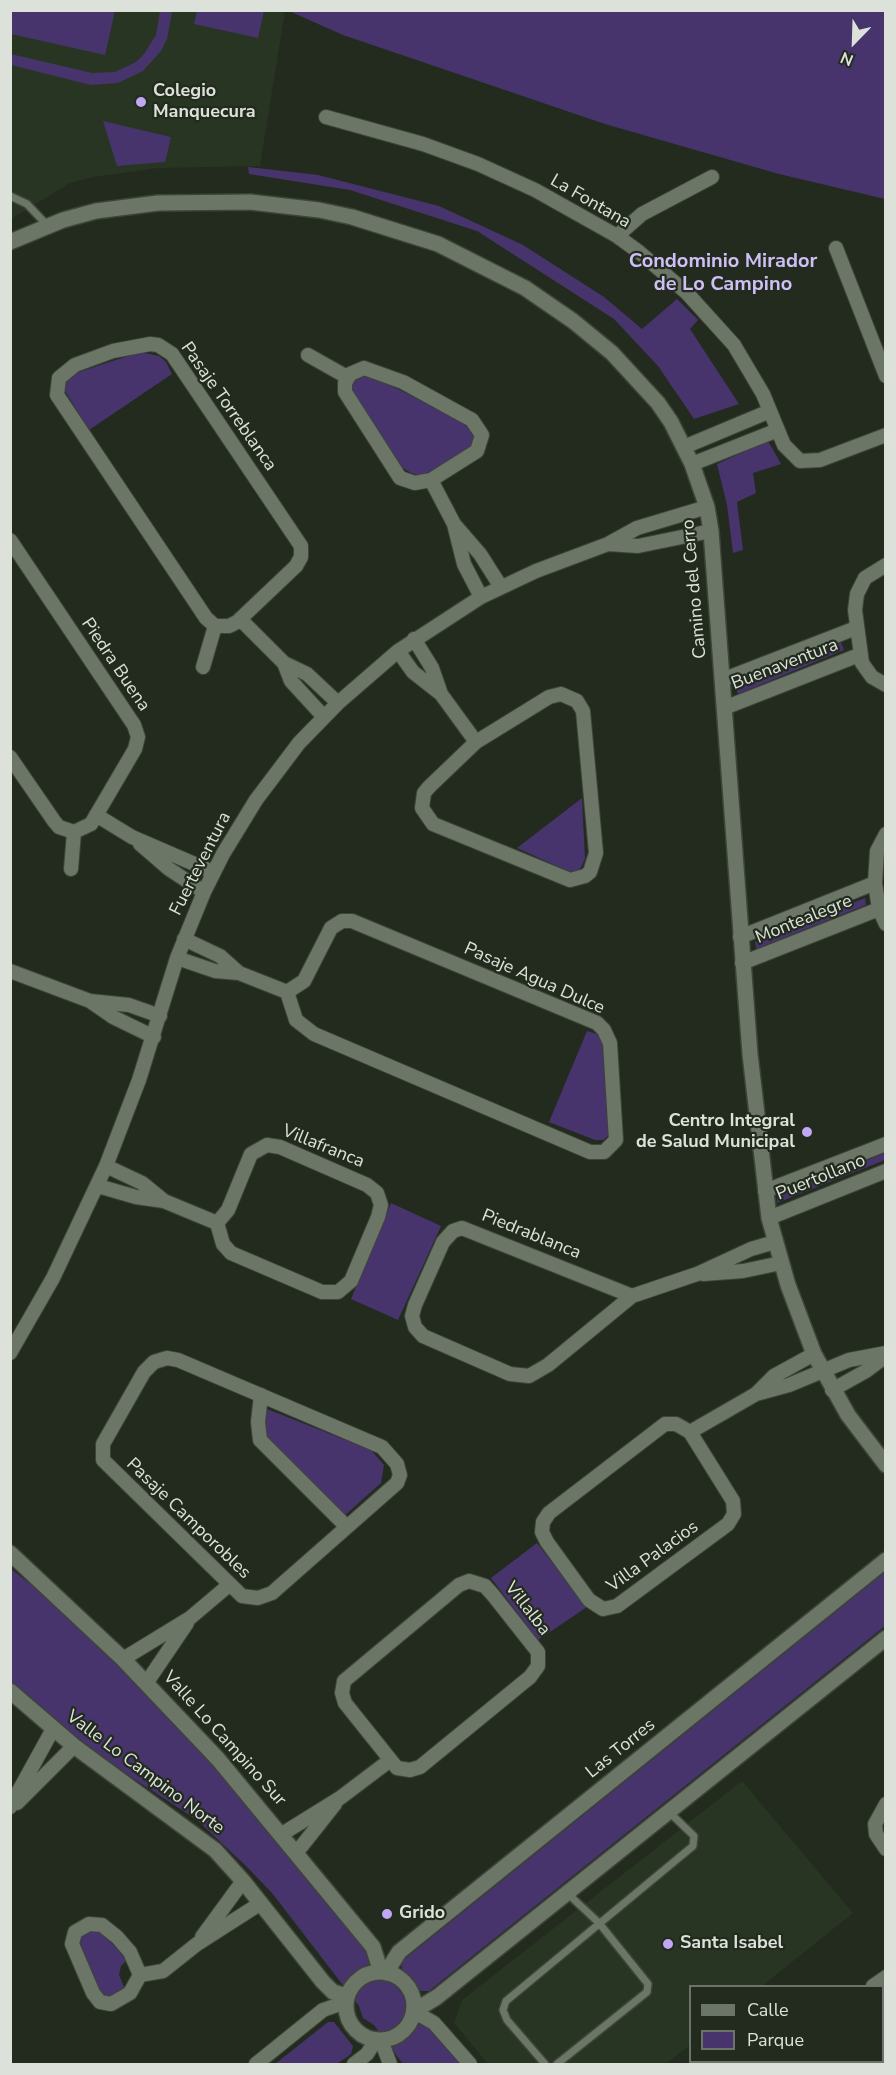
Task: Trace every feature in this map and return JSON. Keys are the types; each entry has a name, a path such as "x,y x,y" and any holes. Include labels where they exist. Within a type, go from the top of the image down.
{"street":[{"name":"La Fontana","path":"326,117 423,144 478,164 535,190 617,236 664,272 710,315 752,372 788,451 800,461 820,460 885,435"},
{"path":"617,236 642,214 712,177"},
{"name":"Camino del Cerro","path":"10,242 47,225 128,206 219,201 319,210 410,234 496,272 580,326 612,353 645,386 671,422 692,464 707,507 711,531 742,963 769,1218 781,1263 814,1354 832,1390 885,1465"},
{"path":"836,248 885,376"},
{"name":"Pasaje Torreblanca","path":"150,344 158,345 172,354 298,540 302,553 299,562 240,619 229,626 215,626 206,618 59,400 56,390 59,378 75,365 113,351 150,344"},
{"path":"308,355 347,377"},
{"path":"358,368 379,372 447,404 477,425 482,435 477,451 431,480 415,483 400,478 347,398 344,387 347,377 358,368"},
{"path":"684,447 770,411"},
{"path":"692,464 778,430"},
{"path":"431,480 454,524 464,564 481,597"},
{"name":"Fuerteventura","path":"10,1353 53,1278 98,1186 154,1037 177,958 213,872 256,800 294,750 338,703 398,651 481,597 571,556 608,544 637,528 707,507"},
{"path":"454,524 469,541 501,587"},
{"name":"Fuerteventura","path":"608,544 638,546 711,531"},
{"name":"Piedra Buena","path":"10,540 137,730 138,743 96,815 87,827 74,832"},
{"name":"Buenaventura","path":"885,565 872,572 860,586 855,602 859,656 866,671 885,685"},
{"path":"240,619 284,663 307,674 338,703"},
{"path":"202,667 215,626"},
{"name":"Buenaventura","path":"722,680 856,628"},
{"path":"414,639 432,668 441,694"},
{"path":"398,651 412,672 441,694 476,742"},
{"name":"Buenaventura","path":"724,708 859,656"},
{"path":"284,663 291,681 324,717"},
{"path":"561,694 577,701 584,717 596,852 594,866 585,876 570,880 562,879 428,820 422,808 424,793 476,742 549,697 561,694"},
{"path":"10,757 54,821 66,831 74,832 71,869"},
{"path":"96,815 132,837 213,872"},
{"path":"885,834 877,851 875,883 879,909 885,924"},
{"path":"132,837 169,869 204,892"},
{"name":"Montealegre","path":"740,937 875,883"},
{"name":"Montealegre","path":"742,963 879,909"},
{"name":"Pasaje Agua Dulce","path":"342,921 352,921 597,1023 604,1030 610,1043 616,1140 604,1152 590,1152 314,1034 296,1020 287,992 304,981 331,928 342,921"},
{"path":"184,939 220,956 239,973"},
{"path":"177,958 215,971 239,973 287,992"},
{"path":"10,971 90,1001 113,1017 154,1037"},
{"path":"90,1001 122,1004 160,1016"},
{"name":"Puertollano","path":"765,1191 885,1144"},
{"name":"Villafranca","path":"267,1145 280,1148 367,1185 377,1193 381,1205 351,1281 344,1289 333,1294 321,1292 231,1253 223,1244 217,1223 228,1210 251,1154 267,1145"},
{"path":"106,1167 142,1183 164,1201"},
{"name":"Puertollano","path":"769,1218 885,1172"},
{"path":"98,1186 136,1197 164,1201 217,1223"},
{"name":"Piedrablanca","path":"632,1296 462,1228 453,1231 443,1242 412,1316 415,1327 423,1336 510,1374 529,1376 542,1370 632,1296 698,1274 751,1249 775,1242"},
{"name":"Piedrablanca","path":"698,1274 743,1271 781,1263"},
{"path":"756,1394 774,1376 814,1354"},
{"path":"690,1432 756,1394 789,1385 849,1360 885,1354"},
{"path":"832,1390 866,1371 885,1354"},
{"name":"Pasaje Camporobles","path":"161,1359 178,1360 261,1395 382,1448 393,1457 399,1469 397,1484 346,1526 278,1588 266,1596 250,1598 229,1585 107,1465 101,1449 144,1372 154,1362 161,1359"},
{"path":"261,1395 260,1440 346,1526"},
{"name":"Villa Palacios","path":"676,1424 690,1432 733,1501 731,1519 617,1606 607,1609 597,1607 589,1600 547,1542 542,1532 543,1522 549,1513 660,1426 676,1424"},
{"name":"Valle Lo Campino Sur","path":"10,1553 147,1682 297,1852 373,1947 383,1972"},
{"name":"Las Torres","path":"383,1972 399,1952 885,1560"},
{"name":"Villalba","path":"474,1581 485,1586 538,1652 535,1672 420,1767 404,1770 397,1768 389,1761 345,1703 342,1693 344,1681 459,1585 474,1581"},
{"path":"123,1659 190,1618 229,1585"},
{"path":"147,1682 190,1618"},
{"path":"413,2008 424,2005 437,1997 885,1638"},
{"name":"Valle Lo Campino Norte","path":"10,1691 74,1746 199,1836 243,1881 328,1987 346,1999"},
{"path":"10,1808 53,1729"},
{"path":"10,1808 74,1746"},
{"path":"282,1834 340,1798 389,1761"},
{"path":"297,1852 340,1798"},
{"path":"885,1804 875,1824 876,1834 885,1849"},
{"path":"197,1944 243,1881"},
{"path":"140,1975 152,1975 163,1971 197,1944 261,1904"},
{"path":"89,1924 108,1929 130,1952 140,1975 134,1989 125,1997 111,2004 100,2002 93,1993 72,1944 75,1932 89,1924"},
{"path":"256,2064 323,2010 346,1999 360,1979 383,1972 406,1984 413,2008 434,2023 470,2064"},
{"path":"346,1999 347,2017 355,2030 379,2040 390,2064"},
{"path":"354,2064 379,2040 403,2031 413,2008"}],"lane":[{"path":"10,196 27,204 47,225"},
{"path":"545,2064 507,2020 503,2010 506,2001 693,1846 694,1836 669,1812"},
{"path":"556,2064 647,1992 648,1984 599,1923 567,1893"}],"shaded area":[{"name":"Colegio Manquecura","path":"10,11 285,11 260,166 159,168 93,177 70,183 11,219"},
{"path":"742,1781 853,1913 763,1985 689,1985 689,2046 666,2064 488,2064 454,2023 462,2000"}],"green space":[{"path":"11,10 115,11 105,55 11,34"},
{"path":"160,11 172,12 167,39 161,51 143,71 118,83 91,85 11,65 11,54 92,73 115,72 136,62 144,54 156,35"},
{"path":"197,11 264,11 258,38 194,24"},
{"path":"289,11 885,11 885,199 779,174 605,124 343,35"},
{"path":"103,121 171,137 165,162 117,166"},
{"path":"248,167 318,175 439,206 523,245 604,297 642,329 677,299 698,320 690,329 739,404 694,419 658,366 614,319 477,231 350,190 249,174"},
{"path":"140,352 159,356 166,362 172,374 89,430 65,391 64,381 70,375"},
{"path":"363,375 376,378 450,415 470,429 476,437 475,443 469,451 421,476 411,473 403,468 356,399 352,387 354,381"},
{"path":"768,441 781,464 753,473 756,493 737,502 743,550 733,553 727,505 717,464"},
{"path":"840,640 844,650 738,694 734,684"},
{"path":"582,798 585,859 579,871 570,872 517,848"},
{"path":"865,898 866,905 756,949 755,942"},
{"path":"587,1031 597,1034 602,1042 609,1135 603,1140 595,1140 549,1122"},
{"path":"885,1153 885,1160 777,1203 777,1196"},
{"path":"391,1203 441,1226 398,1320 351,1299"},
{"path":"267,1409 371,1450 384,1465 381,1483 343,1517 262,1442 261,1428"},
{"path":"537,1543 587,1607 538,1640 491,1578"},
{"path":"10,1568 66,1612 142,1688 278,1836 374,1960 461,2064 403,2064 374,2025 363,2018 359,2006 272,1893 245,1865 197,1820 122,1771 46,1714 11,1682"},
{"path":"885,1572 885,1626 429,1991 421,1991 402,1969 401,1962"},
{"path":"97,1929 128,1959 121,1966 119,1975 125,1989 109,1997 100,1994 78,1942 83,1933"},
{"path":"328,2022 334,2022 353,2046 351,2054 337,2064 275,2064"}],"place":[{"name":"Colegio Manquecura","path":"141,102"},
{"name":"Centro Integral de Salud Municipal","path":"807,1132"},
{"name":"Grido","path":"387,1914"},
{"name":"Santa Isabel","path":"668,1944"}],"district":[{"name":"Condominio Mirador de Lo Campino","path":"723,274"}]}
